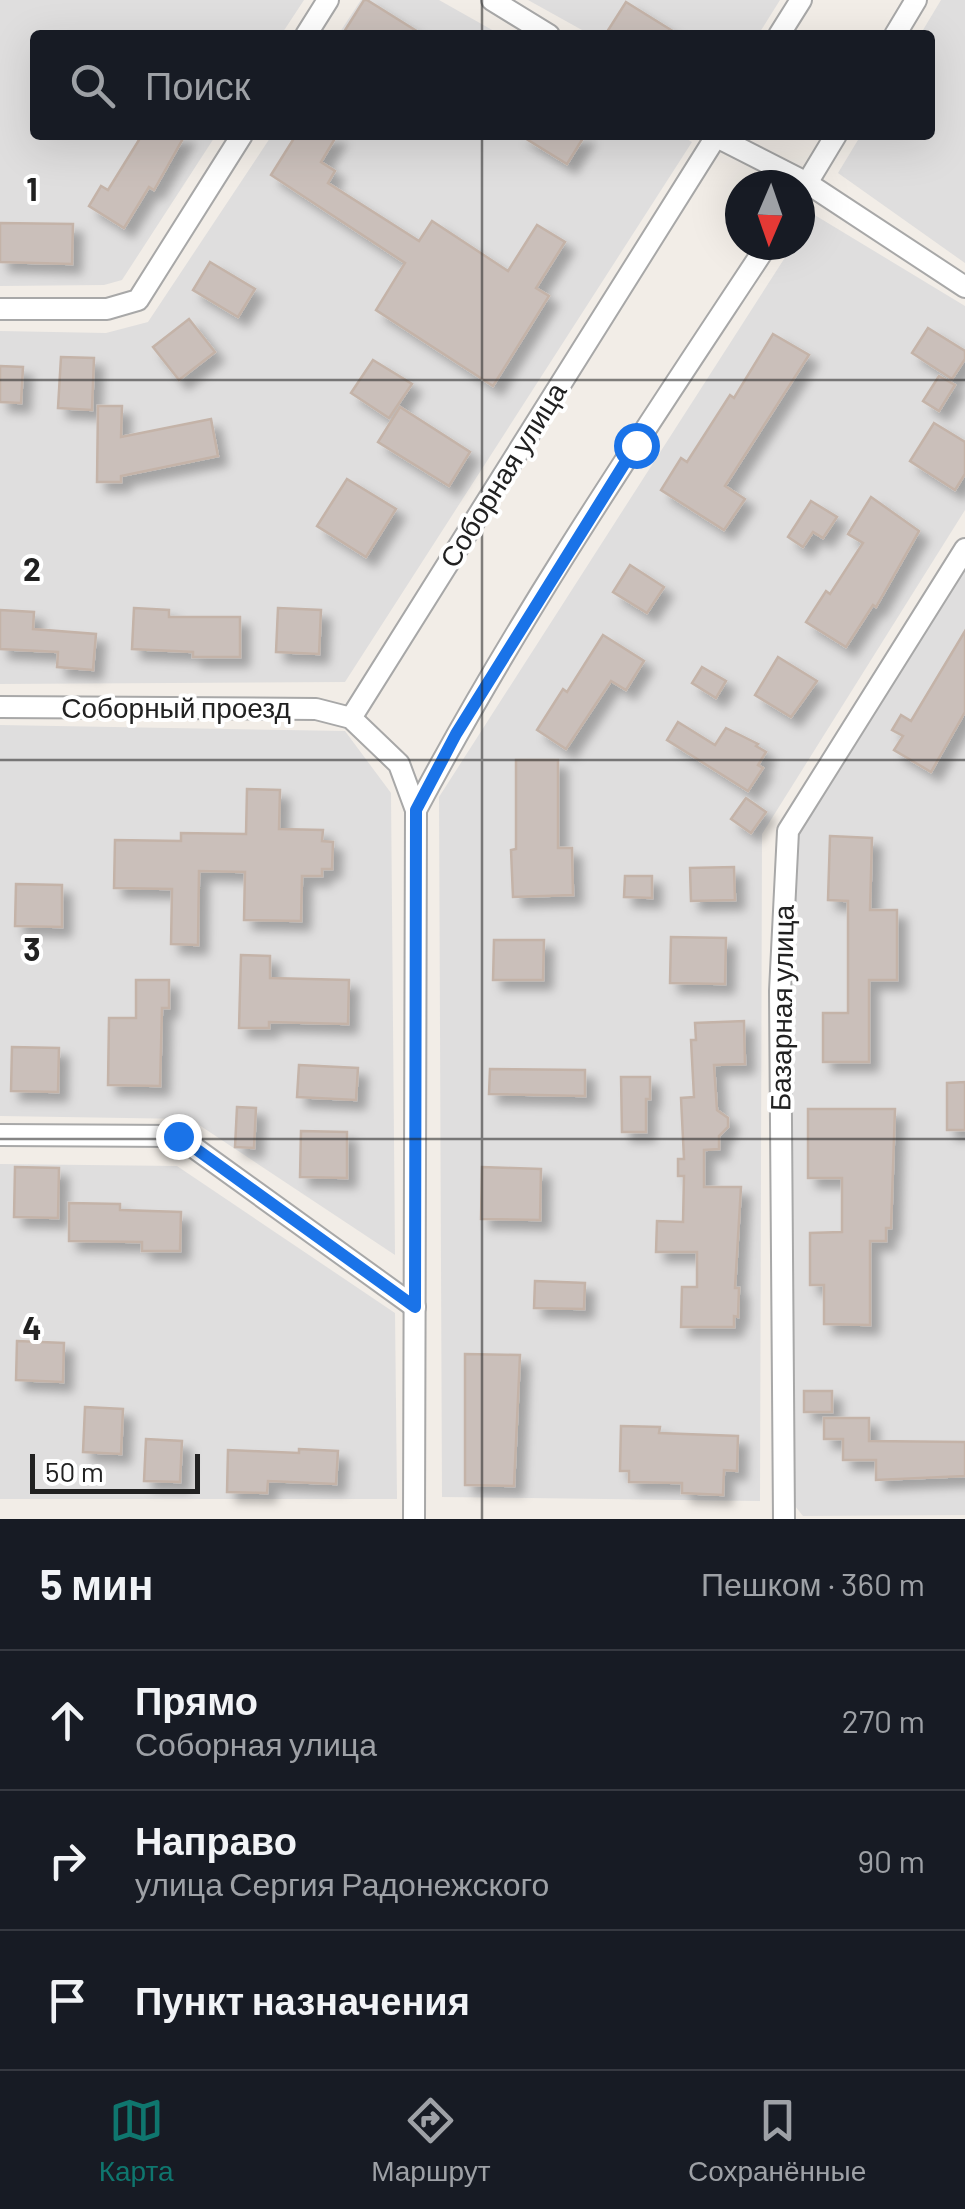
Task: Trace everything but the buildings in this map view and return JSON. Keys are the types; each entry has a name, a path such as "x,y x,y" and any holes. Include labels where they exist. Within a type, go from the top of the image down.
{"street":[{"path":"309,30 328,0"},
{"path":"492,0 542,30"},
{"path":"782,30 801,0"},
{"path":"898,30 916,0"},
{"path":"0,309 107,309 138,300 239,140"},
{"name":"Соборная улица","path":"350,718 712,140"},
{"path":"722,140 772,170"},
{"path":"815,170 833,140"},
{"path":"815,196 965,287"},
{"path":"416,810 456,734 636,445 757,260"},
{"name":"Базарная улица","path":"784,1519 780,991 788,831 965,549"},
{"name":"Соборный проезд","path":"0,707 316,709 350,718"},
{"path":"350,718 398,764 416,810 414,1519"},
{"path":"0,1135 178,1136 415,1307"}],"shaded area":[{"path":"0,0 304,0 284,30 30,30 30,140 213,140 122,280 104,285 0,286"},
{"path":"361,0 439,0 492,30 341,30"},
{"path":"528,0 780,0 761,30 582,30"},
{"path":"941,0 965,0 965,263 838,173 858,140 935,140 935,30 923,30"},
{"path":"269,140 692,142 345,682 0,684 0,331 106,333 148,322"},
{"path":"815,215 965,306 965,510 762,834 760,1501 442,1497 439,797 783,260 815,260"},
{"path":"965,567 965,1515 803,1516 791,1501 789,988 796,830"},
{"path":"0,725 345,731 391,793 395,1255 190,1119 0,1116"},
{"path":"0,1164 177,1166 395,1313 397,1499 0,1499"}],"route":[{"path":"178,1136 415,1307 416,810 456,734 636,445"}]}
